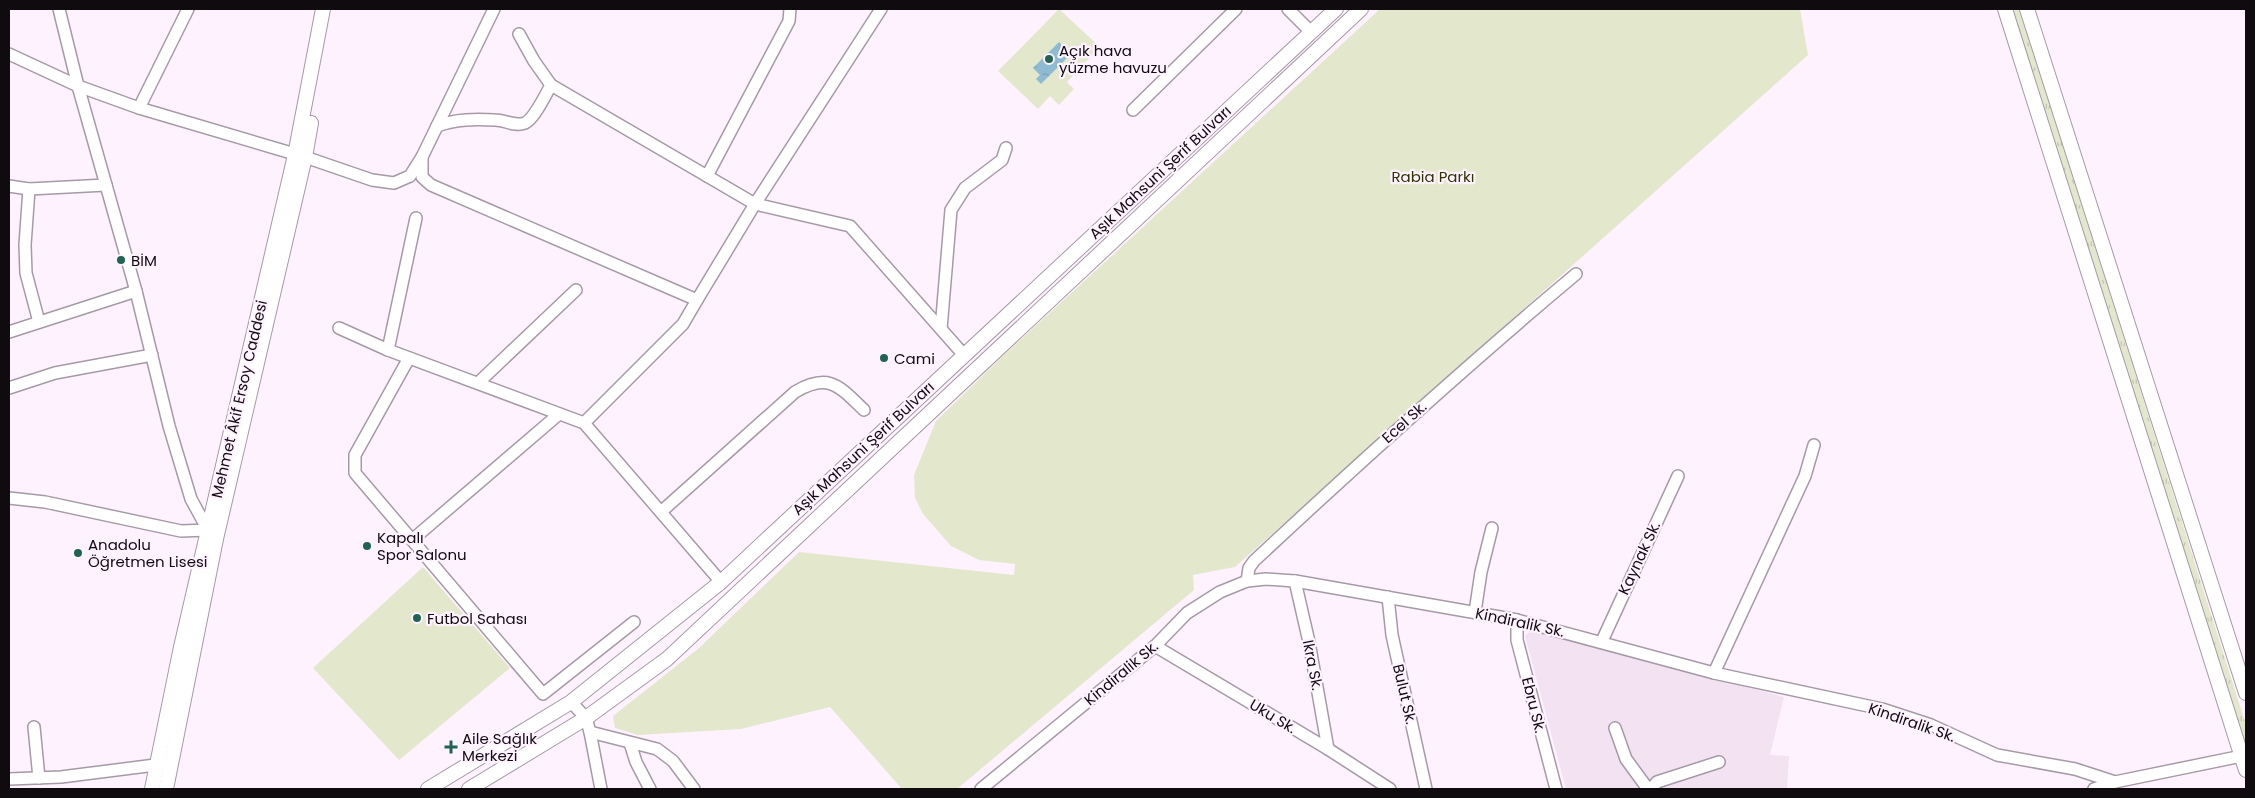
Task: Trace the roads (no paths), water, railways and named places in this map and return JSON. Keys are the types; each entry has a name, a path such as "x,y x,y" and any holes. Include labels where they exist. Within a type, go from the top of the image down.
{"main road":[{"name":"Mehmet Âkif Ersoy Caddesi","path":"152,789 181,647 208,530 300,156 323,9"},
{"name":"Mehmet Âkif Ersoy Caddesi","path":"166,789 216,539 331,9"},
{"name":"Aşık Mahsuni Şerif Bulvarı","path":"428,789 571,702 720,582 1336,9"},
{"name":"Aşık Mahsuni Şerif Bulvarı","path":"468,789 586,718 667,659 1361,9"},
{"path":"2005,9 2246,770"},
{"path":"2026,9 2246,693"}],"street":[{"path":"9,498 45,502 181,531 208,530 191,499 169,426 136,291 78,86 59,9"},
{"path":"139,108 188,9"},
{"path":"9,54 78,86 139,108 300,156 372,180 394,183 410,176 422,157 494,9"},
{"path":"706,176 789,21 790,9"},
{"path":"584,423 683,324 755,204 881,9"},
{"path":"1132,110 1236,9"},
{"path":"1288,9 1311,32"},
{"path":"519,34 534,61 551,85 706,176 755,204 850,226 963,354"},
{"path":"437,126 453,120 496,120 516,124 526,123 551,85"},
{"path":"941,329 951,210 965,188 1002,160 1006,148"},
{"path":"422,157 422,178 431,185 696,300"},
{"path":"9,186 29,189 106,185"},
{"path":"29,189 26,273 39,322"},
{"path":"388,350 416,218"},
{"name":"Ecel Sk.","path":"1247,581 1249,568 1254,561 1366,456 1491,345 1576,274"},
{"path":"478,383 576,290"},
{"path":"9,332 136,291"},
{"path":"339,328 388,350 584,423 662,511 720,582"},
{"path":"9,388 55,373 152,355"},
{"path":"409,358 355,455 355,472 543,694 634,622"},
{"path":"662,511 795,392 810,383 824,381 842,389 864,410"},
{"path":"412,540 559,414"},
{"path":"1714,673 1805,476 1814,445"},
{"name":"Kaynak Sk.","path":"1602,641 1678,476"},
{"path":"1475,612 1481,572 1492,528"},
{"name":"Kindiralik Sk.","path":"981,789 1155,646 1187,613 1220,592 1247,581 1266,579 1295,581 1516,620 1602,641 1714,673 1882,710 1931,725 1997,755 2075,769 2115,782"},
{"name":"Ikra Sk.","path":"1295,581 1309,642 1328,749"},
{"name":"Bulut Sk.","path":"1388,598 1392,635 1426,789"},
{"name":"Ebru Sk.","path":"1516,620 1517,640 1556,789"},
{"name":"Uku Sk.","path":"1155,646 1328,749 1390,789"},
{"path":"571,702 586,718 601,789"},
{"path":"34,727 39,778"},
{"path":"1616,728 1626,759 1650,789 1658,782 1719,762"},
{"path":"590,732 657,748 673,761 694,789"},
{"path":"630,743 636,762 650,789"},
{"path":"2094,789 2115,782 2242,756"},
{"path":"9,779 39,778 61,783 112,770 158,766 172,761"}],"water":[{"name":"Açık hava yüzme havuzu","path":"1059,42 1071,54 1041,84 1036,79 1040,75 1033,68"}],"place":[{"name":"Açık hava yüzme havuzu","path":"1049,59"},
{"name":"BİM","path":"121,260"},
{"name":"Cami","path":"884,358"},
{"name":"Kapalı Spor Salonu","path":"367,546"},
{"name":"Anadolu Öğretmen Lisesi","path":"78,553"},
{"name":"Futbol Sahası","path":"417,618"},
{"name":"Aile Sağlık Merkezi","path":"451,747"}],"park label":[{"name":"Rabia Parkı","path":"1433,176"}]}
